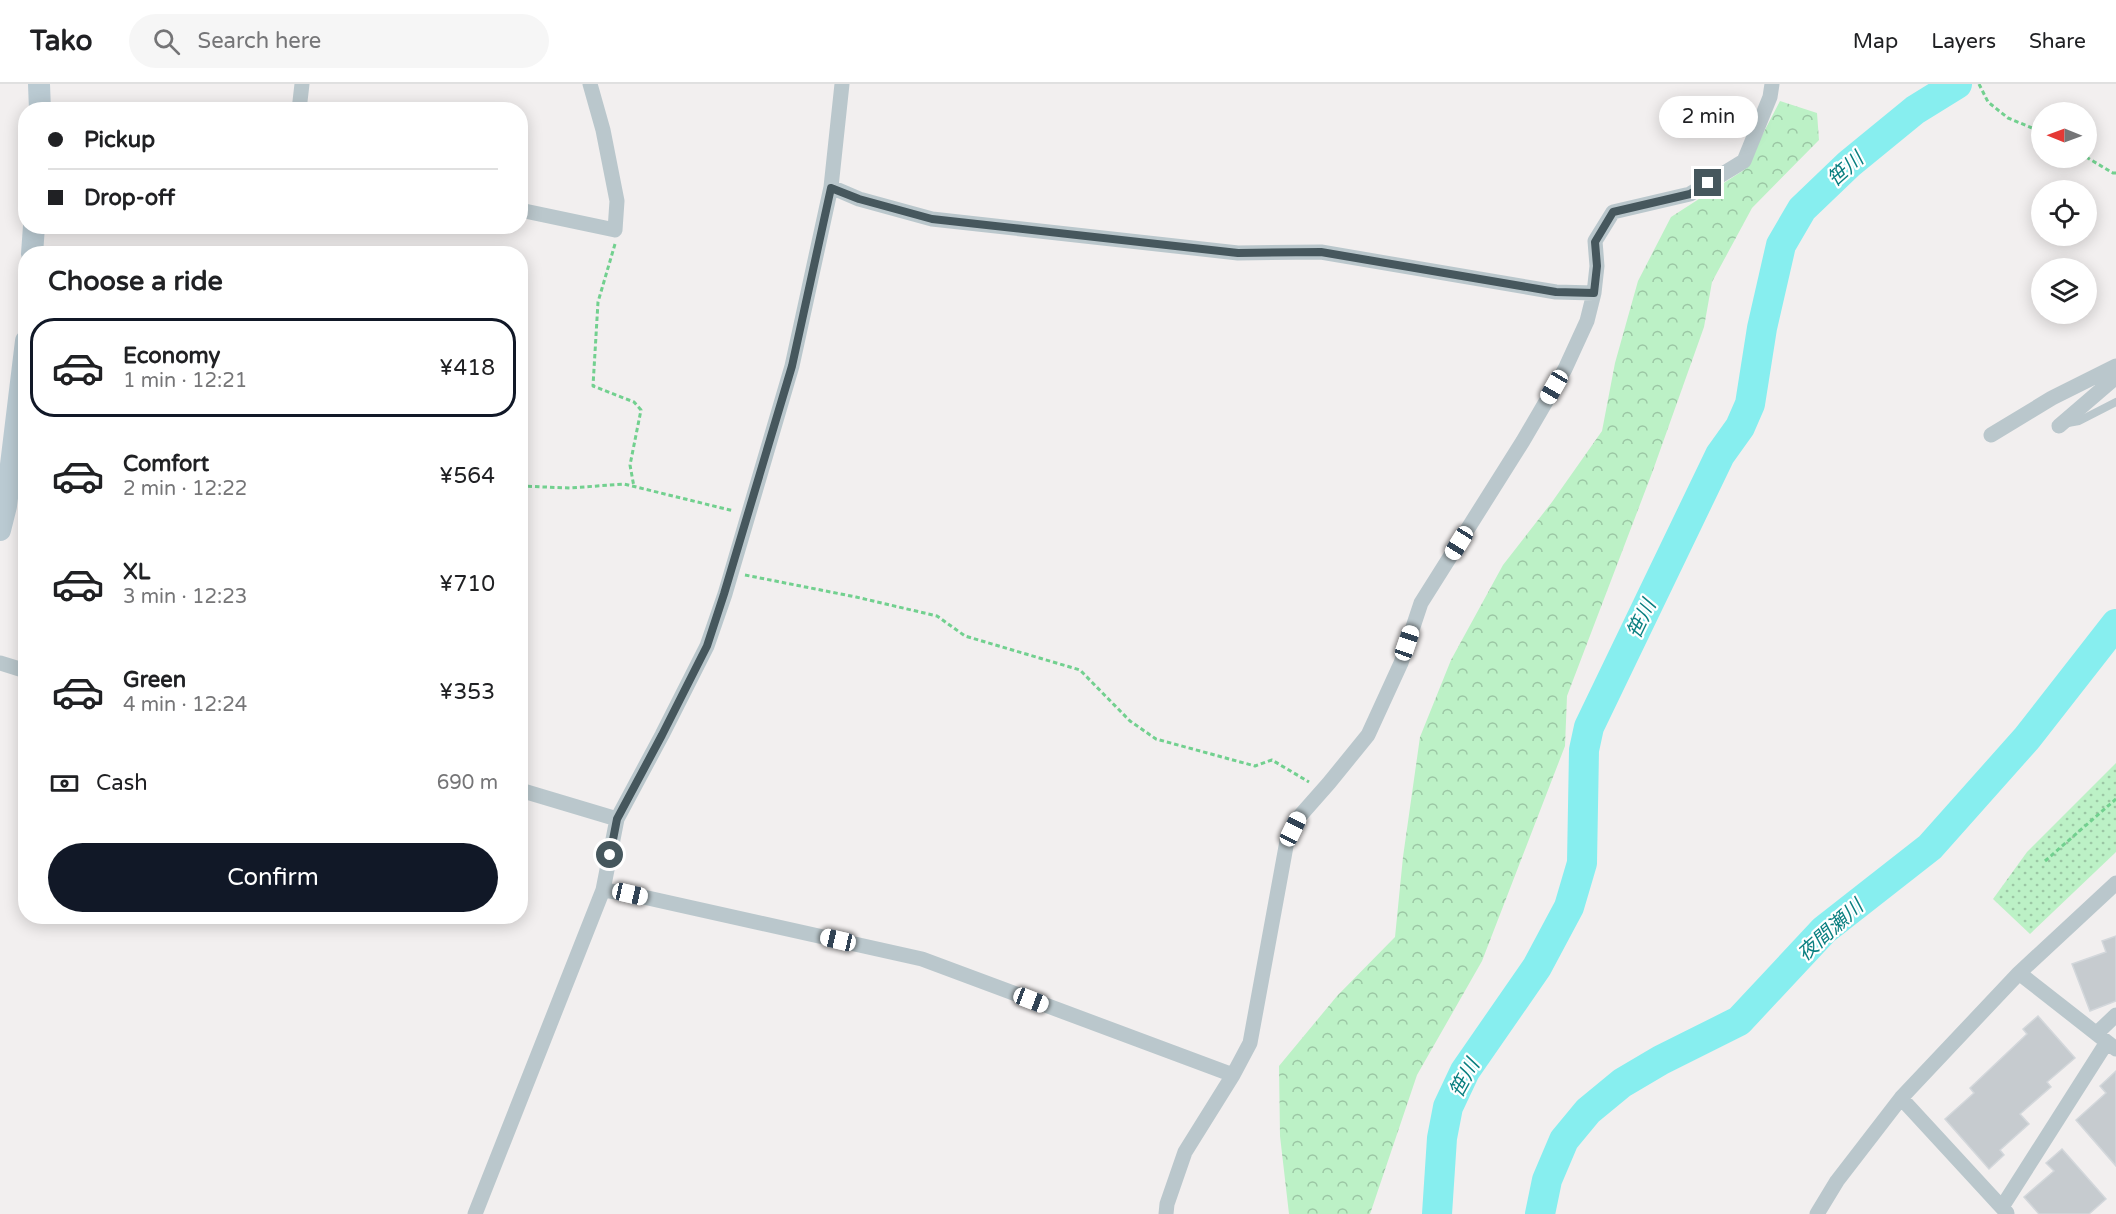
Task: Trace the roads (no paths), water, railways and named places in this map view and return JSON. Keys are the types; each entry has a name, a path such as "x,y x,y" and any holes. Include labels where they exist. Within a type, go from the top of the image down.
{"main road":[{"path":"39,84 40,102"},
{"path":"0,530 6,506 18,407"}],"street":[{"path":"299,102 302,84"},
{"path":"528,212 615,230 617,201 603,130 590,84"},
{"path":"474,1214 603,890 617,819 707,646 792,366 831,188 842,84"},
{"path":"1166,1214 1167,1204 1185,1152 1250,1043 1287,841 1299,817 1368,735 1401,663 1421,603 1523,441 1565,369 1587,321 1594,293 1597,266 1595,242 1613,212 1690,194 1744,161 1770,97 1772,84"},
{"path":"831,188 859,199 932,219 1238,253 1321,252 1556,292 1594,293"},
{"path":"1991,435 2052,398 2116,366"},
{"path":"2060,426 2116,377"},
{"path":"0,663 18,669"},
{"path":"528,792 617,819"},
{"path":"1817,1214 1837,1181 1901,1098 2019,973 2116,883"},
{"path":"603,890 922,959 1233,1075"},
{"path":"2019,973 2107,1041"},
{"path":"1901,1098 2005,1211 2107,1041 2116,1015"}],"lane":[{"path":"2060,426 2079,421 2116,402"}],"waterway":[{"name":"笹川","path":"1437,1214 1442,1138 1448,1107 1465,1071 1537,967 1569,907 1582,863 1584,750 1589,727 1720,455 1740,427 1750,404 1762,328 1781,245 1802,209 1849,164 1915,110 1957,84"},
{"name":"夜間瀬川","path":"1540,1214 1547,1180 1564,1140 1588,1111 1622,1083 1661,1060 1739,1021 1824,930 1930,847 2027,738 2116,624"}]}
